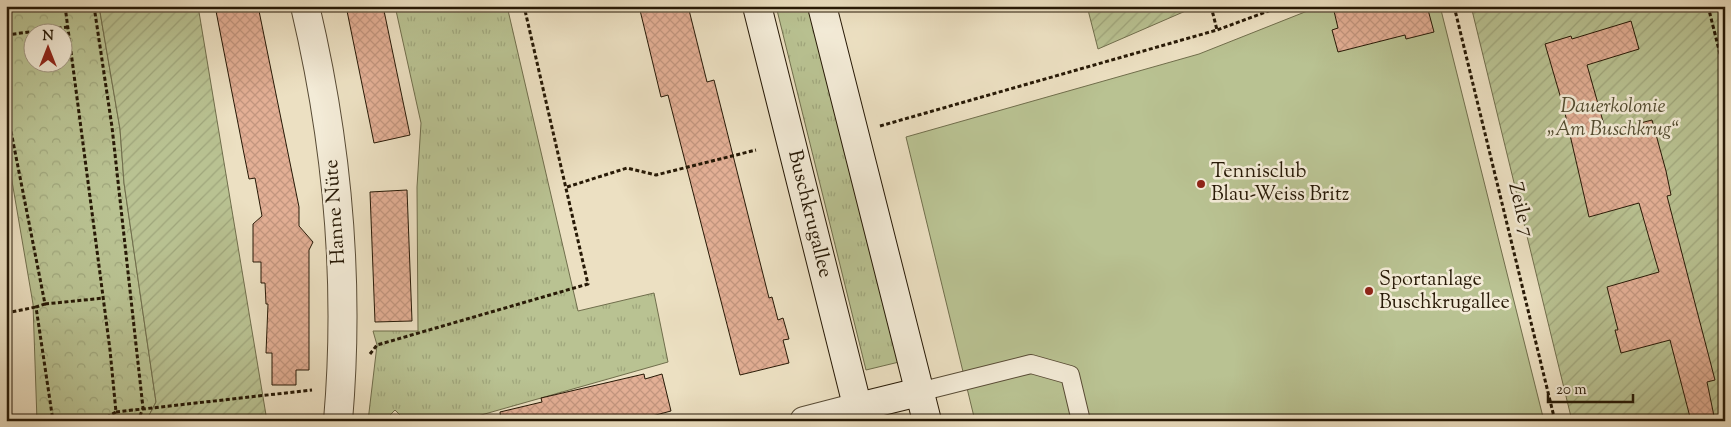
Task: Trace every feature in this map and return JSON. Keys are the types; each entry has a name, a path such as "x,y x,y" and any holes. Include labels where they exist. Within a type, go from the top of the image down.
{"main road":[{"name":"Hanne Nüte","path":"306,6 318,61 338,193 342,328 341,387 338,421"},
{"name":"Buschkrugallee","path":"757,6 860,414"},
{"path":"822,6 927,421"},
{"path":"804,421 860,414 919,392"}],"lane":[{"path":"919,392 1031,364 1070,375 1081,421"}],"path":[{"path":"65,6 67,22"},
{"path":"94,6 112,127 143,408 138,421"},
{"path":"100,421 116,412 143,408 341,387 377,345 588,284 524,6"},
{"path":"1211,6 1218,30"},
{"path":"854,132 894,123 1218,30 1282,6"},
{"name":"Zeile 7","path":"1454,6 1555,421"},
{"path":"1708,6 1725,74"},
{"path":"6,35 22,33"},
{"path":"72,57 104,298 116,412"},
{"path":"6,106 46,304"},
{"path":"567,187 627,168 656,175 756,150"},
{"path":"6,313 46,304 104,298"},
{"path":"36,307 53,421"}],"green space":[{"path":"6,6 99,6 120,129 124,183 156,402 146,421 37,421 33,304 6,146"},
{"path":"99,6 198,6 267,421 146,421 156,402 124,183 120,129"},
{"path":"395,6 507,6 578,311 654,293 668,362 460,421 406,421 395,410 384,421 368,421 377,345 373,331 418,331 417,187 421,123"},
{"path":"776,6 811,6 899,362 866,370"},
{"path":"1087,6 1197,6 1098,49"},
{"name":"Tennisclub Blau-Weiss Britz","path":"1320,6 1440,6 1544,421 975,421 906,137 1199,54"},
{"name":"Dauerkolonie „Am Buschkrug“","path":"1471,6 1725,6 1725,421 1572,421"}],"building":[{"path":"215,6 258,6 299,207 299,226 313,242 309,250 309,370 296,370 296,385 272,385 272,353 266,353 268,304 266,304 265,283 261,283 261,262 253,262 253,224 262,216 255,178 249,179"},
{"path":"346,6 383,6 410,135 374,143"},
{"path":"639,6 688,6 707,82 714,80 769,298 772,297 778,320 783,318 789,339 783,340 789,363 740,375 668,95 661,97"},
{"path":"1354,6 1427,6 1434,32 1406,39 1405,35 1338,52 1332,30 1338,28 1334,11"},
{"path":"1631,21 1639,49 1587,65 1606,132 1652,120 1671,195 1667,196 1715,380 1707,382 1715,421 1691,421 1670,340 1621,353 1615,330 1618,330 1607,287 1659,272 1639,203 1589,217 1564,109 1545,44 1571,36 1572,39"},
{"path":"407,190 412,321 375,322 370,192"},
{"path":"644,374 645,379 662,374 671,411 633,421 501,421 500,412 542,402 541,398"}],"place":[{"name":"Tennisclub Blau-Weiss Britz","path":"1201,184"},
{"name":"Sportanlage Buschkrugallee","path":"1369,291"}]}
